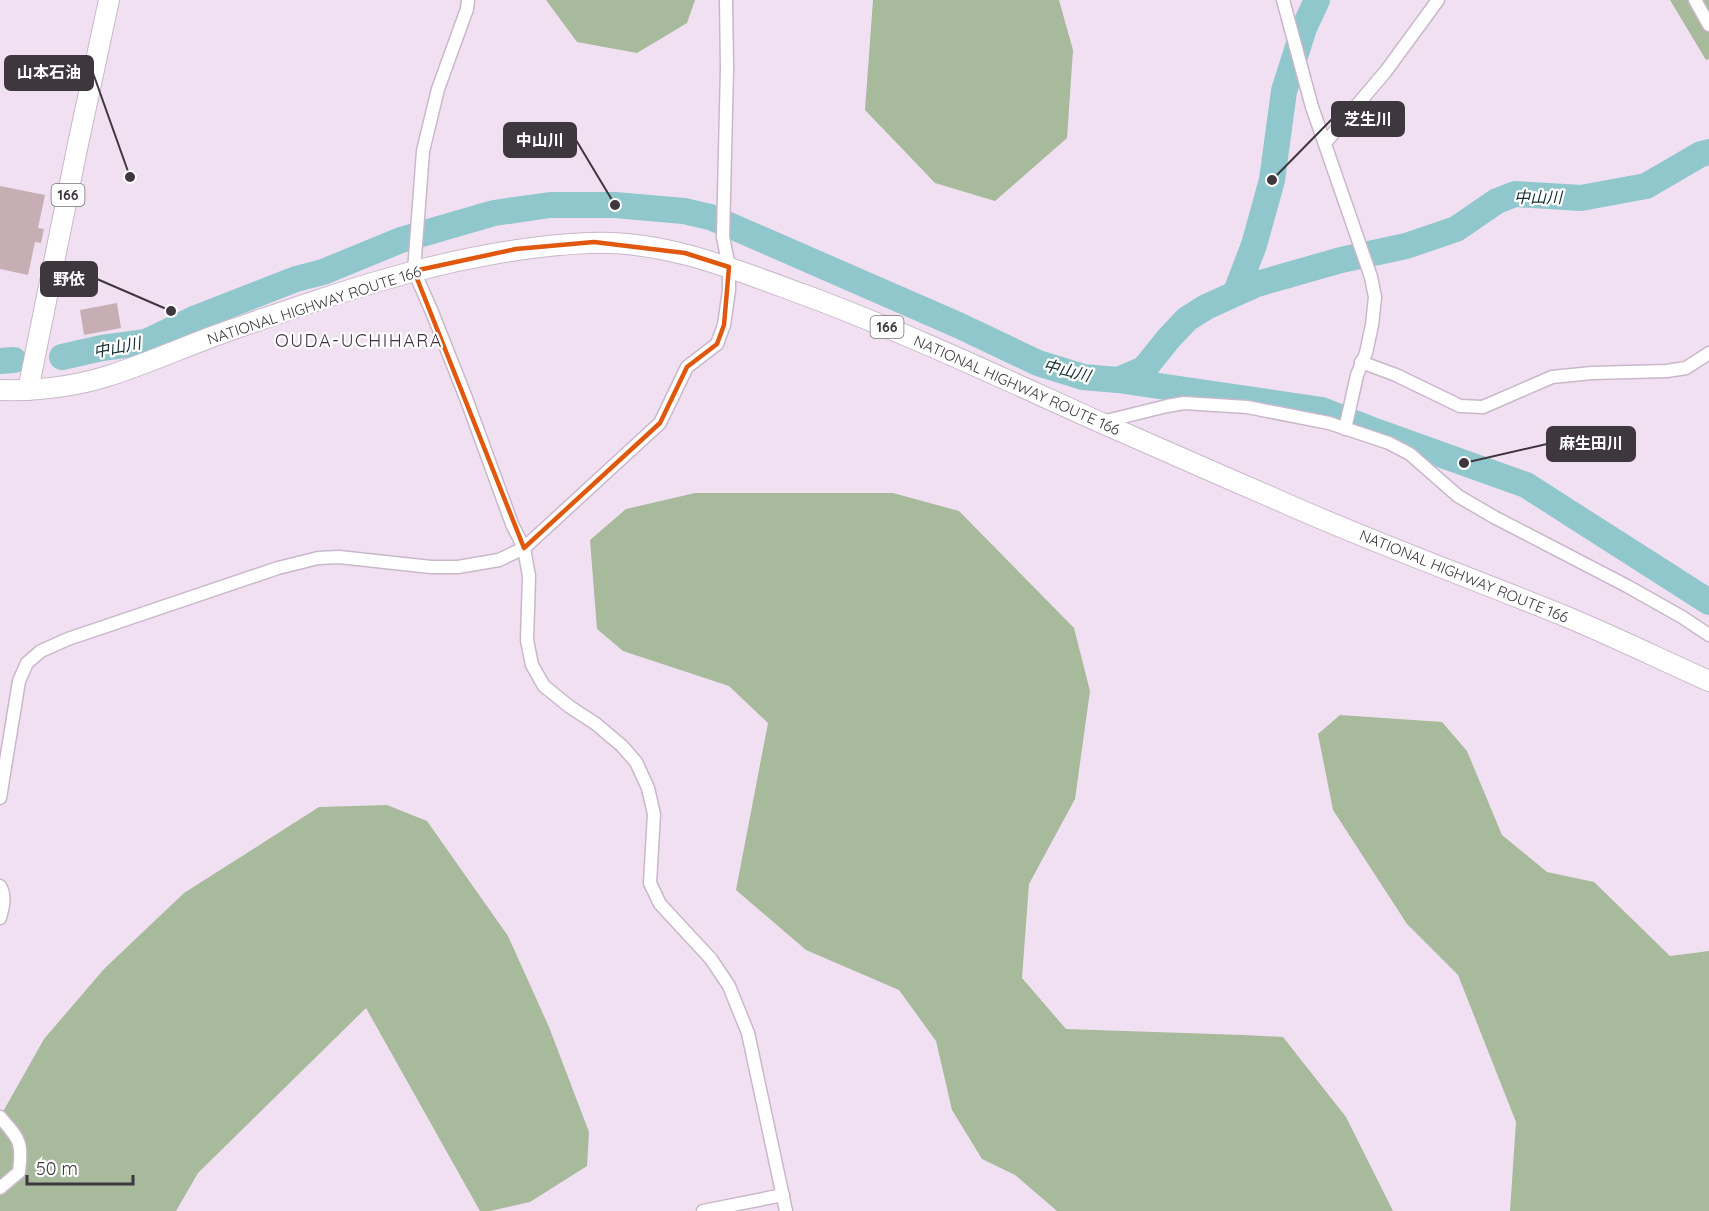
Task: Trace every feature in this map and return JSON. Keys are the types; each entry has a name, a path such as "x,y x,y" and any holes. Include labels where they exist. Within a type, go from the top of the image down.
{"highway":[{"name":"166","path":"28,390 109,0"},
{"name":"NATIONAL HIGHWAY ROUTE 166","path":"0,390 62,387 107,377 300,306 414,271 516,249 594,243 641,245 685,253 729,267 860,315 1314,516 1573,620 1709,681"}],"street":[{"path":"468,0 438,89 423,151 414,271 462,388 512,524 524,548 529,576 527,640 532,664 544,686 596,724 622,746 636,762 648,788 654,814 650,883 660,904 711,959 729,986 748,1033 786,1211"},
{"path":"0,798 6,723 27,663 41,651 117,621 278,568 318,558 339,557 431,567 458,567 499,560 524,548 660,423 687,367 717,345 724,325 729,290 729,267 723,237 727,68 726,0"},
{"path":"1283,0 1312,107 1371,277 1375,297 1366,353 1357,375 1345,429"},
{"path":"1325,143 1386,71 1438,0"},
{"path":"1695,0 1709,25"},
{"path":"1361,362 1396,375 1460,406 1483,407 1552,377 1592,373 1667,371 1686,368 1709,353"},
{"path":"1102,423 1184,403 1247,407 1329,423 1389,443 1410,454 1458,496 1627,586 1709,635"},
{"path":"0,886 4,904 0,918"},
{"path":"0,1117 17,1136 21,1154 19,1172 0,1188"},
{"path":"703,1211 783,1195"}],"highlighted area":[{"path":"594,242 685,253 729,267 724,325 717,344 687,367 660,423 524,548 414,271 516,249"}],"green space":[{"path":"546,0 695,0 687,23 637,53 577,42"},
{"path":"873,0 1059,0 1073,50 1067,138 995,201 935,183 865,110"},
{"path":"1670,0 1709,0 1709,59 1706,60"},
{"path":"695,493 893,493 959,511 1074,628 1090,691 1075,799 1029,884 1022,978 1066,1029 1283,1037 1346,1117 1393,1211 1057,1211 1015,1175 982,1159 952,1110 936,1041 899,990 806,950 736,890 768,723 729,686 623,651 597,629 590,540 626,509"},
{"path":"1340,715 1442,722 1467,751 1502,835 1547,872 1594,882 1670,956 1709,951 1709,1211 1510,1211 1516,1122 1458,975 1407,924 1333,810 1318,734"},
{"path":"387,805 427,821 508,936 549,1027 589,1132 587,1166 530,1202 480,1211 366,1008 198,1173 176,1211 0,1211 0,1117 44,1039 104,969 184,893 319,807"}],"building":[{"path":"0,186 45,195 38,228 44,229 41,243 35,242 28,275 0,269"},
{"path":"117,303 121,328 84,335 80,310"}],"waterway":[{"path":"1236,292 1254,245 1272,180 1284,91 1304,28 1317,0"},
{"name":"中山川","path":"1118,380 1144,369 1187,319 1206,307 1257,284 1341,260 1406,246 1456,229 1497,201 1515,194 1581,198 1646,186 1701,154 1709,152"},
{"name":"中山川","path":"62,357 102,348 146,342 196,318 296,279 323,272 401,240 494,213 550,205 615,205 684,211 722,222 958,325 1038,363 1083,377 1118,380 1322,410 1526,485 1709,602"},
{"name":"中山川","path":"0,361 14,360"}],"place":[{"name":"山本石油","path":"130,177"},
{"name":"芝生川","path":"1272,180"},
{"name":"中山川","path":"615,205"},
{"name":"野依","path":"171,311"},
{"name":"麻生田川","path":"1464,463"}],"district":[{"name":"OUDA-UCHIHARA","path":"359,340"}]}
